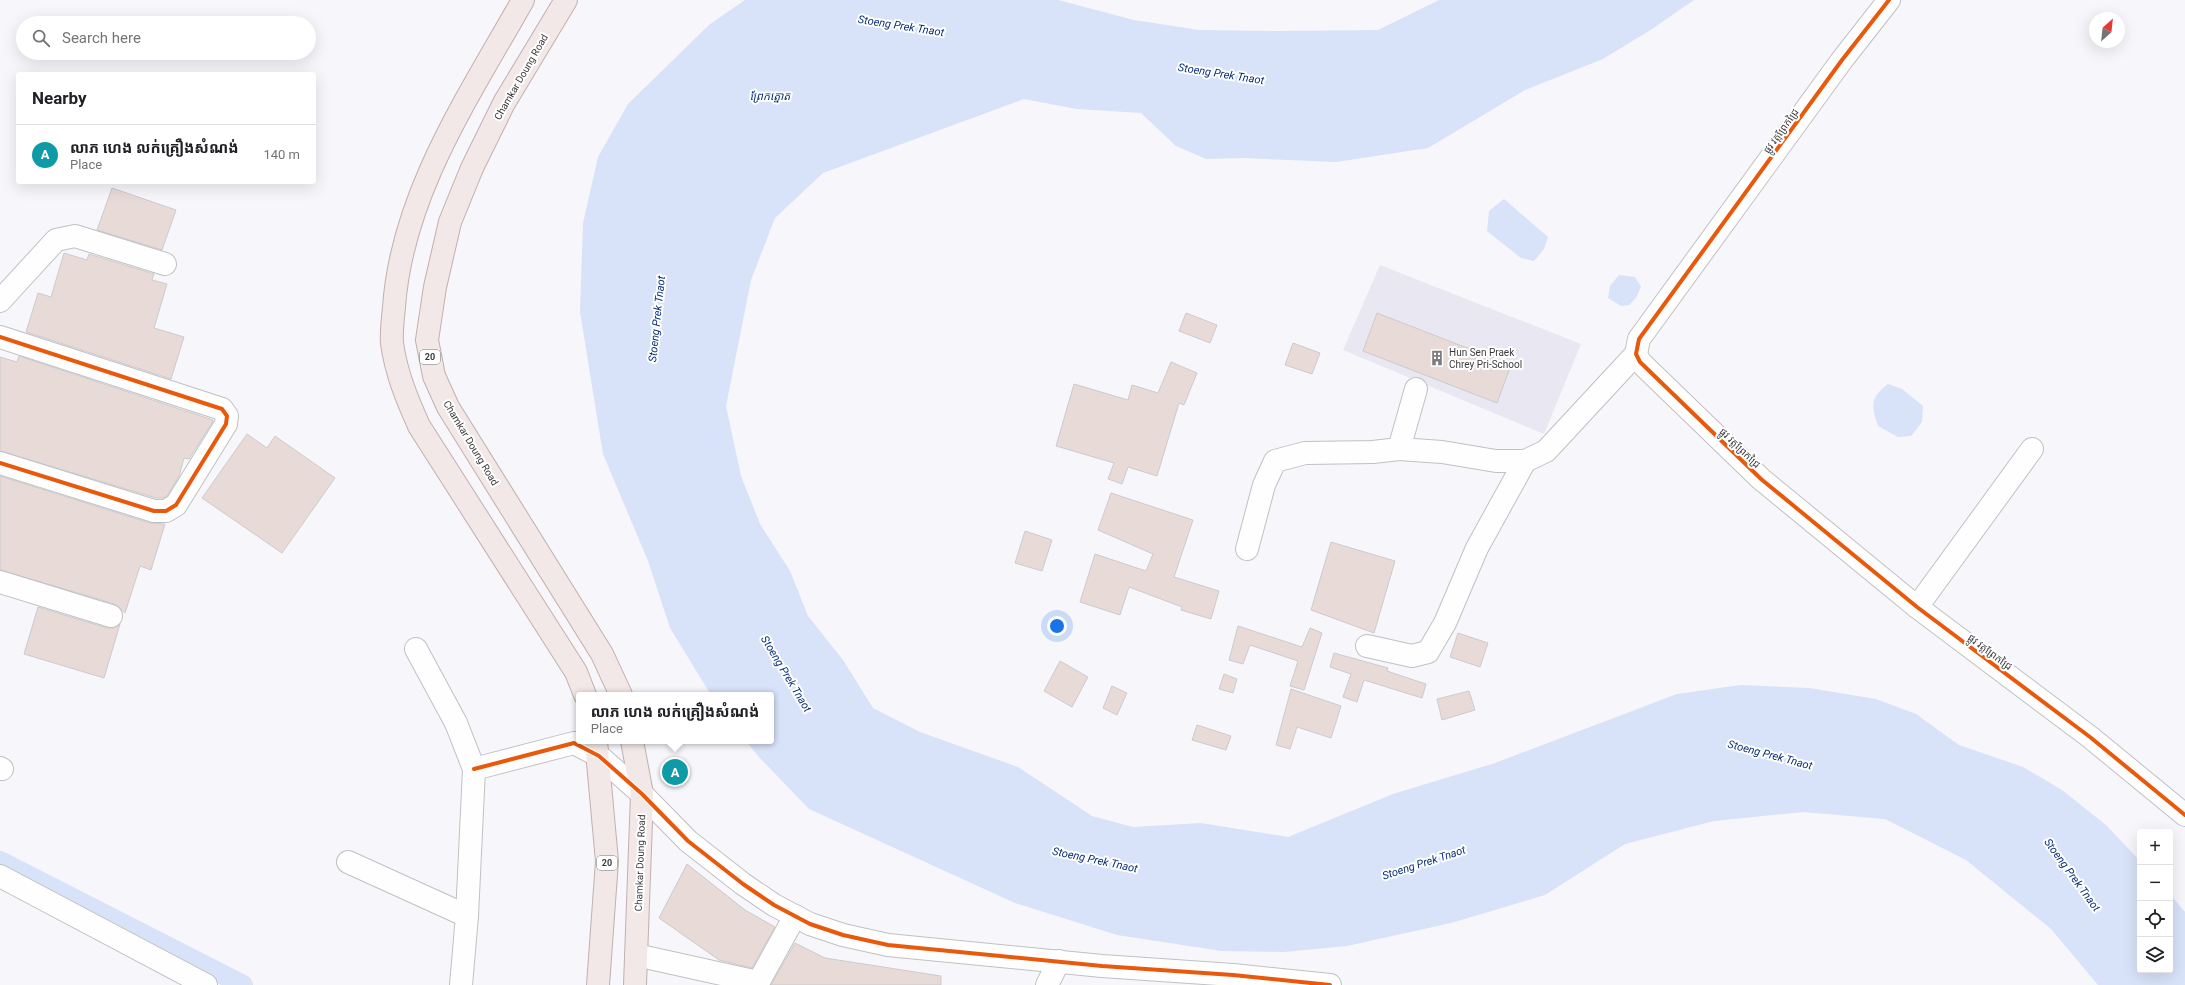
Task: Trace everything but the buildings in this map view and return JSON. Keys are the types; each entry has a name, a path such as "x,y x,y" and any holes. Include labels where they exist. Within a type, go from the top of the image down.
{"main road":[{"path":"523,0 436,156 415,206 396,278 392,342 403,392 419,426 576,672 584,692"},
{"name":"Chamkar Doung Road","path":"566,0 504,103 472,168 450,222 435,287 427,340 434,376 448,407 602,654 620,692"},
{"path":"475,86 504,103"},
{"name":"Chamkar Doung Road","path":"633,744 642,794 635,985"},
{"name":"20","path":"597,748 607,861 598,985"}],"street":[{"name":"ផ្លូវ វត្តព្រែកជ្រៃ","path":"1889,0 1842,60 1638,339 1636,354 1640,362 1761,479 1917,607 2090,738 2168,799 2185,815"},
{"path":"0,301 56,240 66,236 75,236 165,264"},
{"path":"0,337 222,409 227,416 226,424 176,505 166,511 154,511 0,463"},
{"path":"1247,549 1264,485 1275,461 1305,453 1373,452 1399,449 1442,452 1496,461 1524,461 1546,451 1636,354"},
{"path":"1399,449 1416,389"},
{"path":"1917,607 2032,449"},
{"path":"1367,646 1412,656 1428,652 1445,624 1477,548 1524,461"},
{"path":"0,582 111,616"},
{"path":"416,649 456,723 474,769 467,916 461,985"},
{"path":"474,769 576,743"},
{"path":"579,744 597,748 688,841 743,884 774,905 810,924 843,935 888,945 1058,961 1152,977 1330,985"},
{"path":"348,862 467,916"},
{"path":"0,876 206,985"},
{"path":"636,955 758,983 795,916"},
{"path":"1047,985 1058,961"}],"shaded area":[{"path":"1380,265 1581,344 1544,434 1343,350"}],"water":[{"name":"ព្រែកត្នោត","path":"745,0 1058,0 1134,20 1199,30 1280,31 1378,30 1439,0 1694,0 1652,29 1603,59 1525,90 1428,148 1336,162 1244,158 1206,159 1176,146 1141,113 1077,109 1024,99 823,173 775,218 751,280 726,406 741,476 760,524 790,571 808,616 843,660 873,708 920,732 1018,767 1092,816 1133,827 1201,823 1288,837 1393,794 1495,763 1677,694 1741,685 1809,688 1876,699 1916,714 1959,745 2023,767 2062,790 2106,825 2137,858 2137,973 2173,973 2173,898 2185,912 2185,985 2098,985 2051,929 1966,860 1885,819 1803,812 1714,821 1625,844 1545,895 1451,923 1347,946 1284,952 1222,951 1117,935 1015,903 809,809 748,744 774,744 774,692 709,692 670,628 648,561 603,454 580,312 583,223 598,157 628,104 709,25"},
{"path":"1504,199 1548,237 1544,249 1534,261 1521,258 1487,231 1489,211"},
{"path":"1619,275 1635,277 1641,287 1636,298 1629,305 1621,306 1608,298 1610,286"},
{"path":"1888,384 1902,389 1923,406 1922,422 1911,436 1898,437 1878,426 1873,407 1874,402 1878,394"}],"waterway":[{"path":"0,861 243,985"}],"cycle path":[{"path":"1889,0 1842,60 1639,339 1636,354 1640,362 1761,479 1917,607 2090,737 2185,815"},
{"path":"0,337 222,409 227,416 226,424 176,505 166,511 154,511 0,463"},
{"path":"474,769 574,743 599,756 642,794 688,841 743,884 774,905 810,924 843,935 888,945 1102,966 1233,975 1330,985"}],"place":[{"name":"Hun Sen Praek Chrey Pri-School","path":"1437,358"},
{"name":"លាភ ហេង លក់គ្រឿងសំណង់","path":"675,772"}],"water label":[{"name":"Stoeng Prek Tnaot","path":"901,26"},
{"name":"Stoeng Prek Tnaot","path":"1221,74"},
{"name":"Stoeng Prek Tnaot","path":"657,319"},
{"name":"Stoeng Prek Tnaot","path":"786,674"},
{"name":"Stoeng Prek Tnaot","path":"1770,755"},
{"name":"Stoeng Prek Tnaot","path":"1095,860"},
{"name":"Stoeng Prek Tnaot","path":"1424,863"},
{"name":"Stoeng Prek Tnaot","path":"2072,875"}]}
